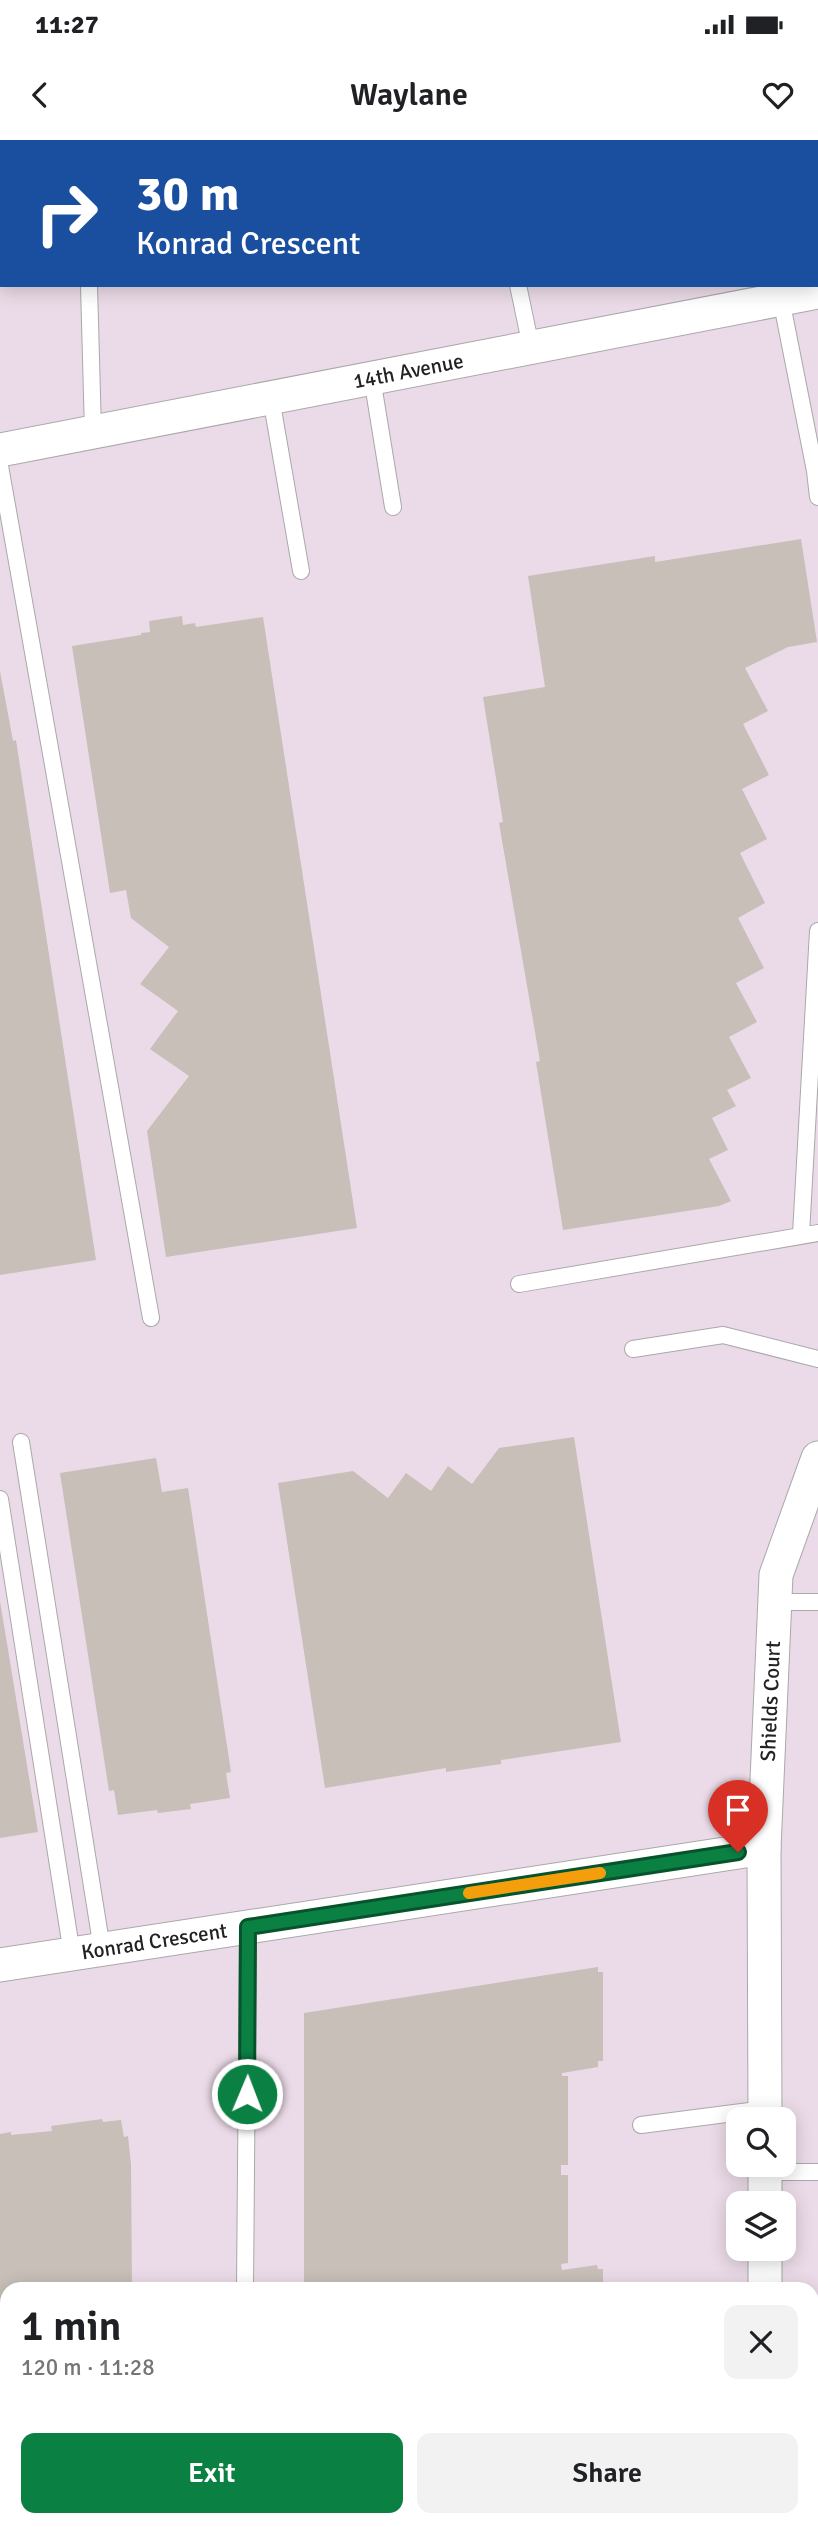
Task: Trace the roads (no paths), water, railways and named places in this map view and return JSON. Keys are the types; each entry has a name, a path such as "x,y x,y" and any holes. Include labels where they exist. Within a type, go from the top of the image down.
{"street":[{"name":"14th Avenue","path":"0,450 816,290"},
{"name":"Shields Court","path":"765,2107 764,1848 776,1575 818,1458"},
{"name":"Konrad Crescent","path":"0,1965 764,1848"},
{"path":"765,2261 765,2282"}],"lane":[{"path":"89,287 93,432"},
{"path":"518,287 531,347"},
{"path":"781,299 818,497"},
{"path":"372,378 393,507"},
{"path":"271,398 301,571"},
{"path":"0,466 151,1318"},
{"path":"519,1284 810,1234 818,931"},
{"path":"633,1349 723,1335 818,1359"},
{"path":"21,1442 87,1951"},
{"path":"0,1499 87,1951"},
{"path":"775,1602 818,1602"},
{"path":"245,2282 248,1927"},
{"path":"641,2125 726,2117"},
{"path":"765,2180 818,2172"}]}
